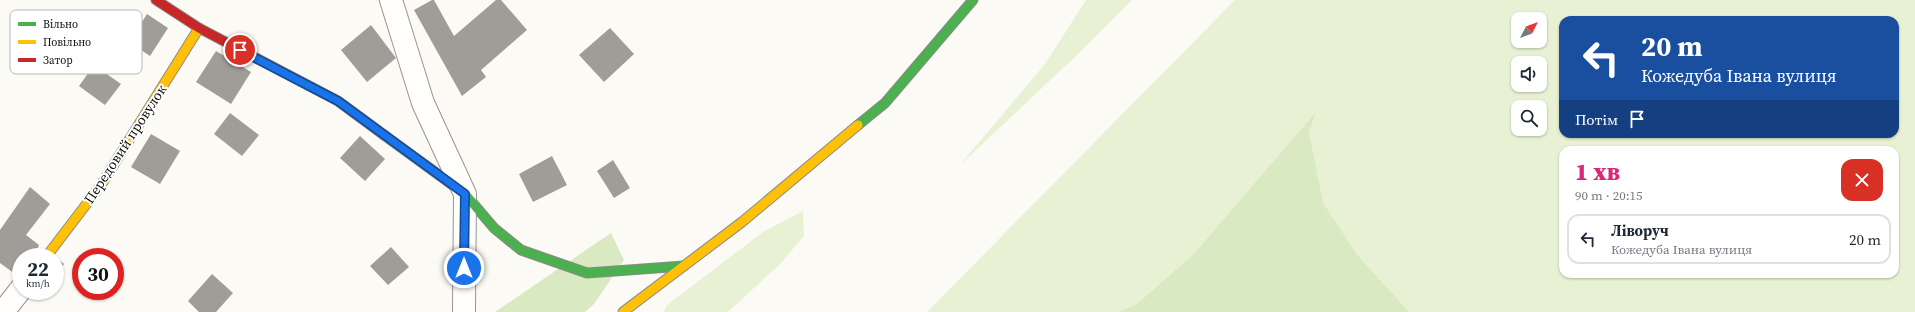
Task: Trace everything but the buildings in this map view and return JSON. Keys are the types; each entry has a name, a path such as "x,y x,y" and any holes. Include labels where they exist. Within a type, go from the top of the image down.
{"street":[{"path":"156,0 198,28 338,101 465,194 494,228 522,250 587,273 684,266"},
{"path":"391,0 423,104 465,194 464,312"},
{"path":"623,312 742,222 885,103 973,0"},
{"name":"Передовий провулок","path":"53,248 101,185 198,28"},
{"path":"4,312 13,300"}],"green space":[{"path":"1086,0 1132,0 1077,55 960,165 1045,64"},
{"path":"1235,0 1915,0 1915,312 927,312"},
{"path":"1315,113 1309,133 1323,203 1358,256 1409,312 1119,312 1137,304 1193,255"},
{"path":"803,211 804,236 780,264 728,312 664,312 667,305 763,232"},
{"path":"611,233 624,260 594,304 585,312 495,312"}],"traffic: fast":[{"path":"858,125 885,103 973,0"},
{"path":"384,135 465,194 494,228 521,250 587,273 684,266"}],"traffic: slow":[{"path":"53,248 101,185 199,28"},
{"path":"623,312 742,222 858,125"}],"traffic: jam":[{"path":"156,0 199,28 338,101 384,135"}],"route":[{"path":"240,50 338,101 465,194 464,268"}]}
